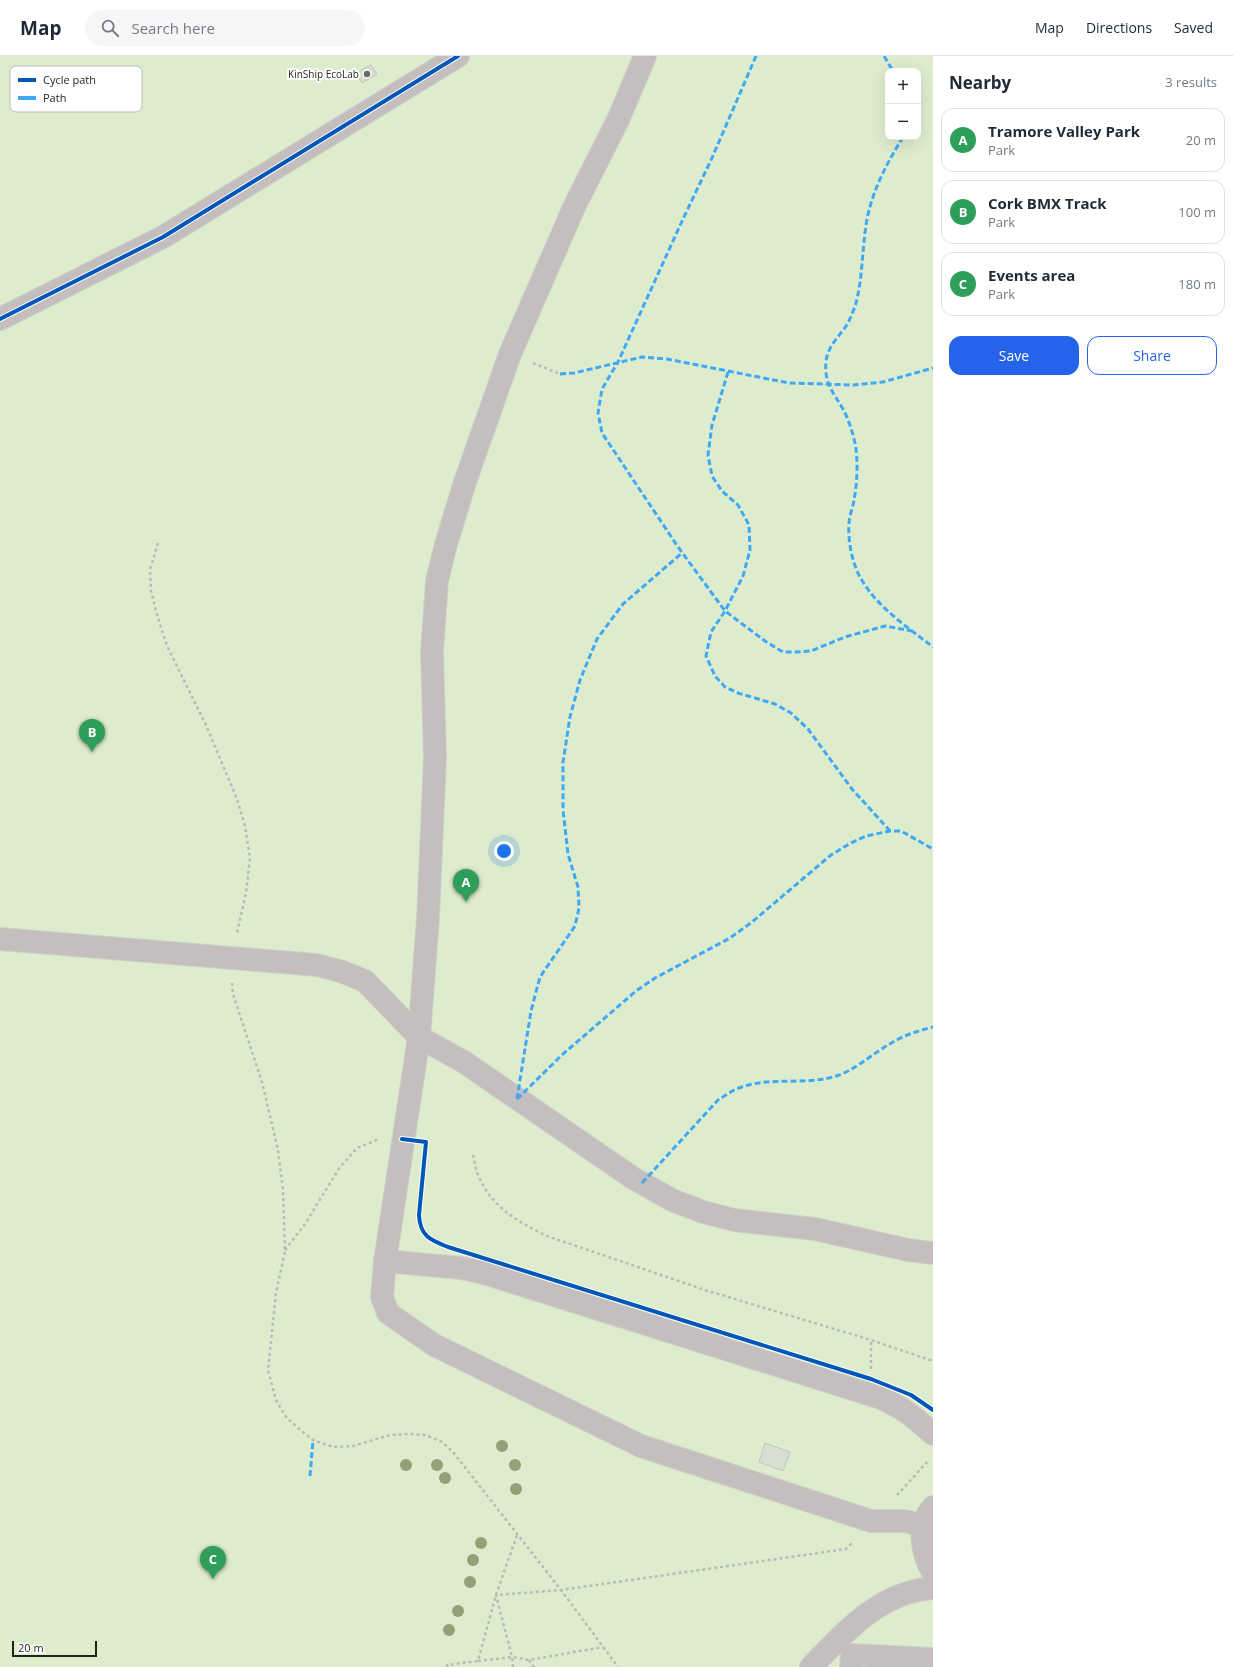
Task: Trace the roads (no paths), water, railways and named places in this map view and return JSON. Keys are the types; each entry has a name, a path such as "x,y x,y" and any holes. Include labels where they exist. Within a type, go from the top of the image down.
{"lane":[{"path":"0,319 163,238 458,56"},
{"path":"645,56 618,120 575,205 510,354 465,482 436,581 432,652 435,758 428,918 419,1037 385,1261 382,1297 388,1314 434,1345 641,1446 877,1516 920,1518 922,1543 926,1560 933,1572"},
{"path":"0,939 317,965 343,972 365,981 419,1037 464,1062 633,1178 672,1200 703,1212 734,1220 816,1229 908,1250 933,1253"},
{"path":"385,1261 461,1268 484,1273 881,1398 898,1406 910,1414 933,1434"},
{"path":"811,1667 845,1632 869,1611 896,1598 923,1589 933,1588"},
{"path":"845,1632 852,1661 933,1659"}],"place":[{"name":"KinShip EcoLab","path":"367,74"},
{"name":"Cork BMX Track","path":"92,752"},
{"name":"Tramore Valley Park","path":"466,902"},
{"name":"Events area","path":"213,1579"}]}
